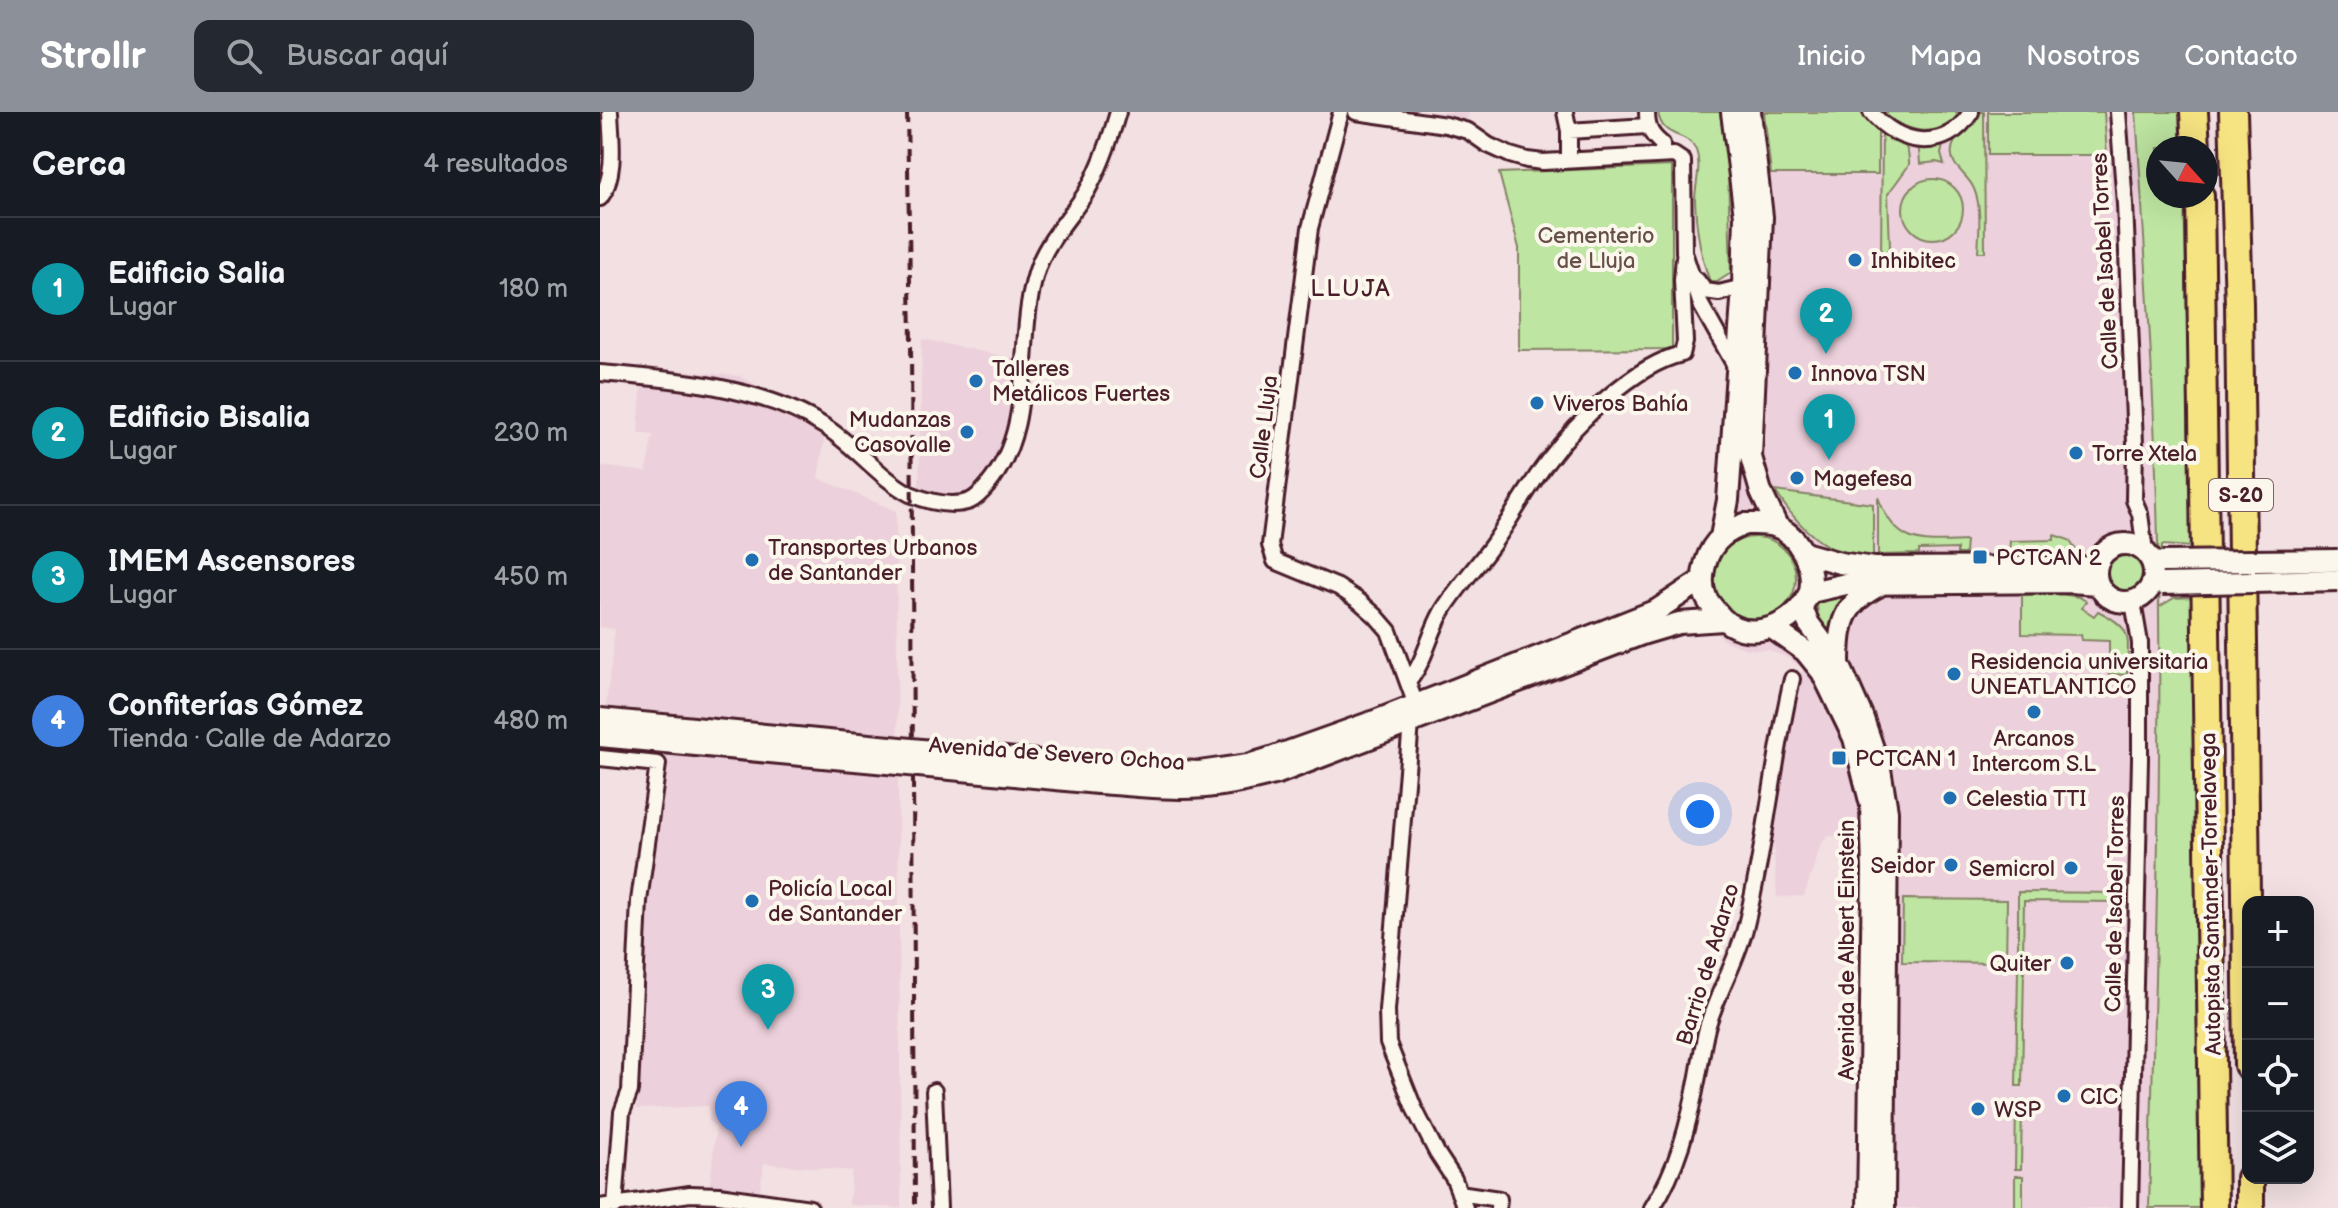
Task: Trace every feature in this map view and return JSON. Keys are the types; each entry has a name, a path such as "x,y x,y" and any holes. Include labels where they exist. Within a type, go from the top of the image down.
{"highway":[{"path":"2194,112 2195,136"},
{"name":"Autopista Santander-Torrelavega","path":"2233,112 2248,1040"},
{"name":"Autopista Santander-Torrelavega","path":"2200,208 2214,1208"},
{"path":"2250,1184 2250,1208"}],"main road":[{"path":"1721,537 1728,500 1738,371 1745,216 1732,112"},
{"path":"1750,112 1762,217 1751,457 1761,492 1777,526 1795,540 1804,553 1806,599"},
{"path":"1777,526 1744,524 1721,537 1708,554 1702,580 1707,598 1723,620 1749,630 1772,628 1788,620 1806,599 1846,584 2070,582 2097,576"},
{"path":"2155,569 2145,595 2133,602 2116,601 2102,591 2097,576 2102,555 2117,544 2137,546 2155,569 2338,580"},
{"path":"1804,553 1874,568 2097,576"},
{"path":"2155,569 2338,560"},
{"name":"Avenida de Severo Ochoa","path":"600,719 1099,775 1177,788 1237,783 1278,773 1657,610 1702,580"},
{"name":"Avenida de Albert Einstein","path":"1839,664 1841,627 1847,611 1868,591 1884,583"},
{"name":"Avenida de Albert Einstein","path":"1806,599 1809,624 1839,664 1870,736 1880,769 1888,825 1884,1208"},
{"name":"Avenida de Severo Ochoa","path":"1414,714 1642,634 1679,623 1723,620"},
{"name":"Avenida de Albert Einstein","path":"1772,628 1805,651 1822,672 1854,738 1871,805 1873,870 1868,1208"},
{"name":"Avenida de Severo Ochoa","path":"600,736 1099,775"}],"street":[{"path":"600,198 610,173 610,112"},
{"path":"600,373 714,386 771,401 823,425 910,494 926,500 953,503 972,500 1002,465 1013,434 1022,394 1028,310 1036,274 1046,250 1086,192 1105,154 1118,112"},
{"name":"Calle Lluja","path":"1341,112 1310,228 1270,545 1275,561 1338,587 1359,601 1389,631 1408,682 1414,714"},
{"path":"1356,112 1468,131 1488,145 1527,160 1543,162 1674,155 1683,161 1685,342 1682,354 1641,370 1603,402 1555,452 1493,544 1442,612 1418,670 1408,682"},
{"path":"1565,112 1569,131 1569,160"},
{"path":"1871,112 1879,122 1907,138 1930,141 1950,134 1971,112"},
{"name":"Calle de Isabel Torres","path":"2118,112 2135,443 2134,500 2155,569"},
{"path":"1569,131 1647,119 1653,136 1662,144 1662,155"},
{"path":"1684,252 1701,305 1738,371"},
{"path":"1693,273 1705,291 1719,293 1743,287"},
{"name":"Calle de Isabel Torres","path":"2130,1208 2140,744 2140,643 2133,602"},
{"name":"Barrio de Adarzo","path":"1652,1208 1676,1164 1707,1027 1733,966 1745,927 1770,808 1792,679"},
{"path":"1414,714 1387,1010 1388,1043 1414,1108 1454,1179 1462,1201 1499,1199 1498,1208"},
{"path":"600,758 658,764 639,901 630,1091 622,1112 608,1206 653,1203 690,1194 719,1195 750,1204 810,1208"},
{"path":"934,1091 939,1208"}],"shaded area":[{"path":"1408,112 1469,112 1467,122"},
{"path":"1720,112 2136,112 2149,303 2159,611 2159,838 2149,1208 1856,1208 1862,837 1828,836 1821,844 1804,896 1777,897 1773,838 1768,837 1793,691 1803,669 1769,650 1746,649 1723,640 1700,612 1693,583 1719,497 1731,300 1731,215"},
{"path":"922,339 1020,360 999,455 984,479 966,497 952,498 919,491"},
{"path":"643,367 739,376 827,421 818,478 896,511 901,1208 849,1205 852,1171 764,1163 760,1190 710,1185 716,1127 709,1121 709,1106 636,1109 640,1089 647,911 661,711 606,706 615,629 600,627 600,466 646,472 653,435 638,433"}],"green space":[{"path":"1658,112 1720,112 1728,170 1731,273 1717,282 1710,282 1699,242 1695,201 1696,150 1687,140 1664,127"},
{"path":"1764,112 1865,112 1878,125 1878,174 1771,174"},
{"path":"1882,112 1966,112 1945,126 1924,131 1904,126"},
{"path":"1980,112 1984,112 1985,252 1978,252 1977,196 1952,156 1958,135"},
{"path":"1988,112 2104,112 2107,155 1988,155"},
{"path":"2136,112 2181,112 2182,136 2146,136 2146,208 2184,208 2193,547 2162,545 2159,607 2174,598 2194,597 2200,1208 2149,1208 2158,837 2159,614 2148,300"},
{"path":"1882,129 1905,146 1909,165 1888,194 1890,247 1881,259"},
{"path":"1944,141 1941,154 1944,164 1920,164 1916,143"},
{"name":"Cementerio de Lluja","path":"1672,166 1672,349 1519,350 1519,248 1499,173"},
{"path":"1933,179 1944,181 1954,188 1961,198 1961,220 1954,230 1944,237 1933,239 1922,237 1912,230 1905,220 1903,209 1905,198 1912,188 1922,181"},
{"path":"1775,491 1873,504 1873,556 1842,552 1815,538 1793,516"},
{"path":"1878,497 1893,525 1902,533 1923,541 1966,541 1965,554 1957,554 1957,549 1878,555"},
{"path":"2054,535 2069,540 2076,550 2052,554 2009,553 2010,541 2054,540"},
{"path":"1755,537 1771,540 1784,549 1793,562 1796,578 1793,594 1784,607 1771,616 1755,619 1739,616 1726,607 1717,594 1714,578 1717,562 1726,549 1739,540"},
{"path":"2126,550 2142,557 2149,573 2142,589 2126,596 2110,589 2103,573 2110,557"},
{"path":"1857,590 1833,642 1821,624 1817,603 1827,596"},
{"path":"2061,594 2086,601 2082,608 2094,616 2098,611 2124,630 2128,643 2127,675 2109,674 2109,641 2082,640 2081,635 2022,634 2022,595"},
{"path":"2018,892 2118,893 2117,902 2024,901 2023,954 2018,954"},
{"path":"1903,899 2007,900 2006,963 1902,962"},
{"path":"2018,969 2024,969 2022,1086 2016,1086"},
{"path":"2016,1101 2022,1101 2021,1169 2015,1169"},
{"path":"2015,1176 2023,1176 2023,1208 2015,1208"}],"railway":[{"path":"907,112 915,1208"}],"place":[{"name":"Inhibitec","path":"1855,260"},
{"name":"Edificio Bisalia","path":"1826,354"},
{"name":"Innova TSN","path":"1795,373"},
{"name":"Talleres Metálicos Fuertes","path":"976,381"},
{"name":"Viveros Bahía","path":"1537,403"},
{"name":"Mudanzas Casovalle","path":"967,432"},
{"name":"Torre Xtela","path":"2076,453"},
{"name":"Edificio Salia","path":"1829,460"},
{"name":"Magefesa","path":"1797,478"},
{"name":"PCTCAN 2","path":"1980,557"},
{"name":"Transportes Urbanos de Santander","path":"752,560"},
{"name":"Residencia universitaria UNEATLANTICO","path":"1954,674"},
{"name":"Arcanos Intercom S.L","path":"2034,712"},
{"name":"PCTCAN 1","path":"1839,758"},
{"name":"Celestia TTI","path":"1950,798"},
{"name":"Seidor","path":"1951,865"},
{"name":"Semicrol","path":"2071,868"},
{"name":"Policía Local de Santander","path":"752,901"},
{"name":"Quiter","path":"2067,963"},
{"name":"IMEM Ascensores","path":"768,1030"},
{"name":"CIC","path":"2064,1096"},
{"name":"WSP","path":"1978,1109"},
{"name":"Confiterías Gómez","path":"741,1147"}],"district":[{"name":"LLUJA","path":"1351,288"}]}
